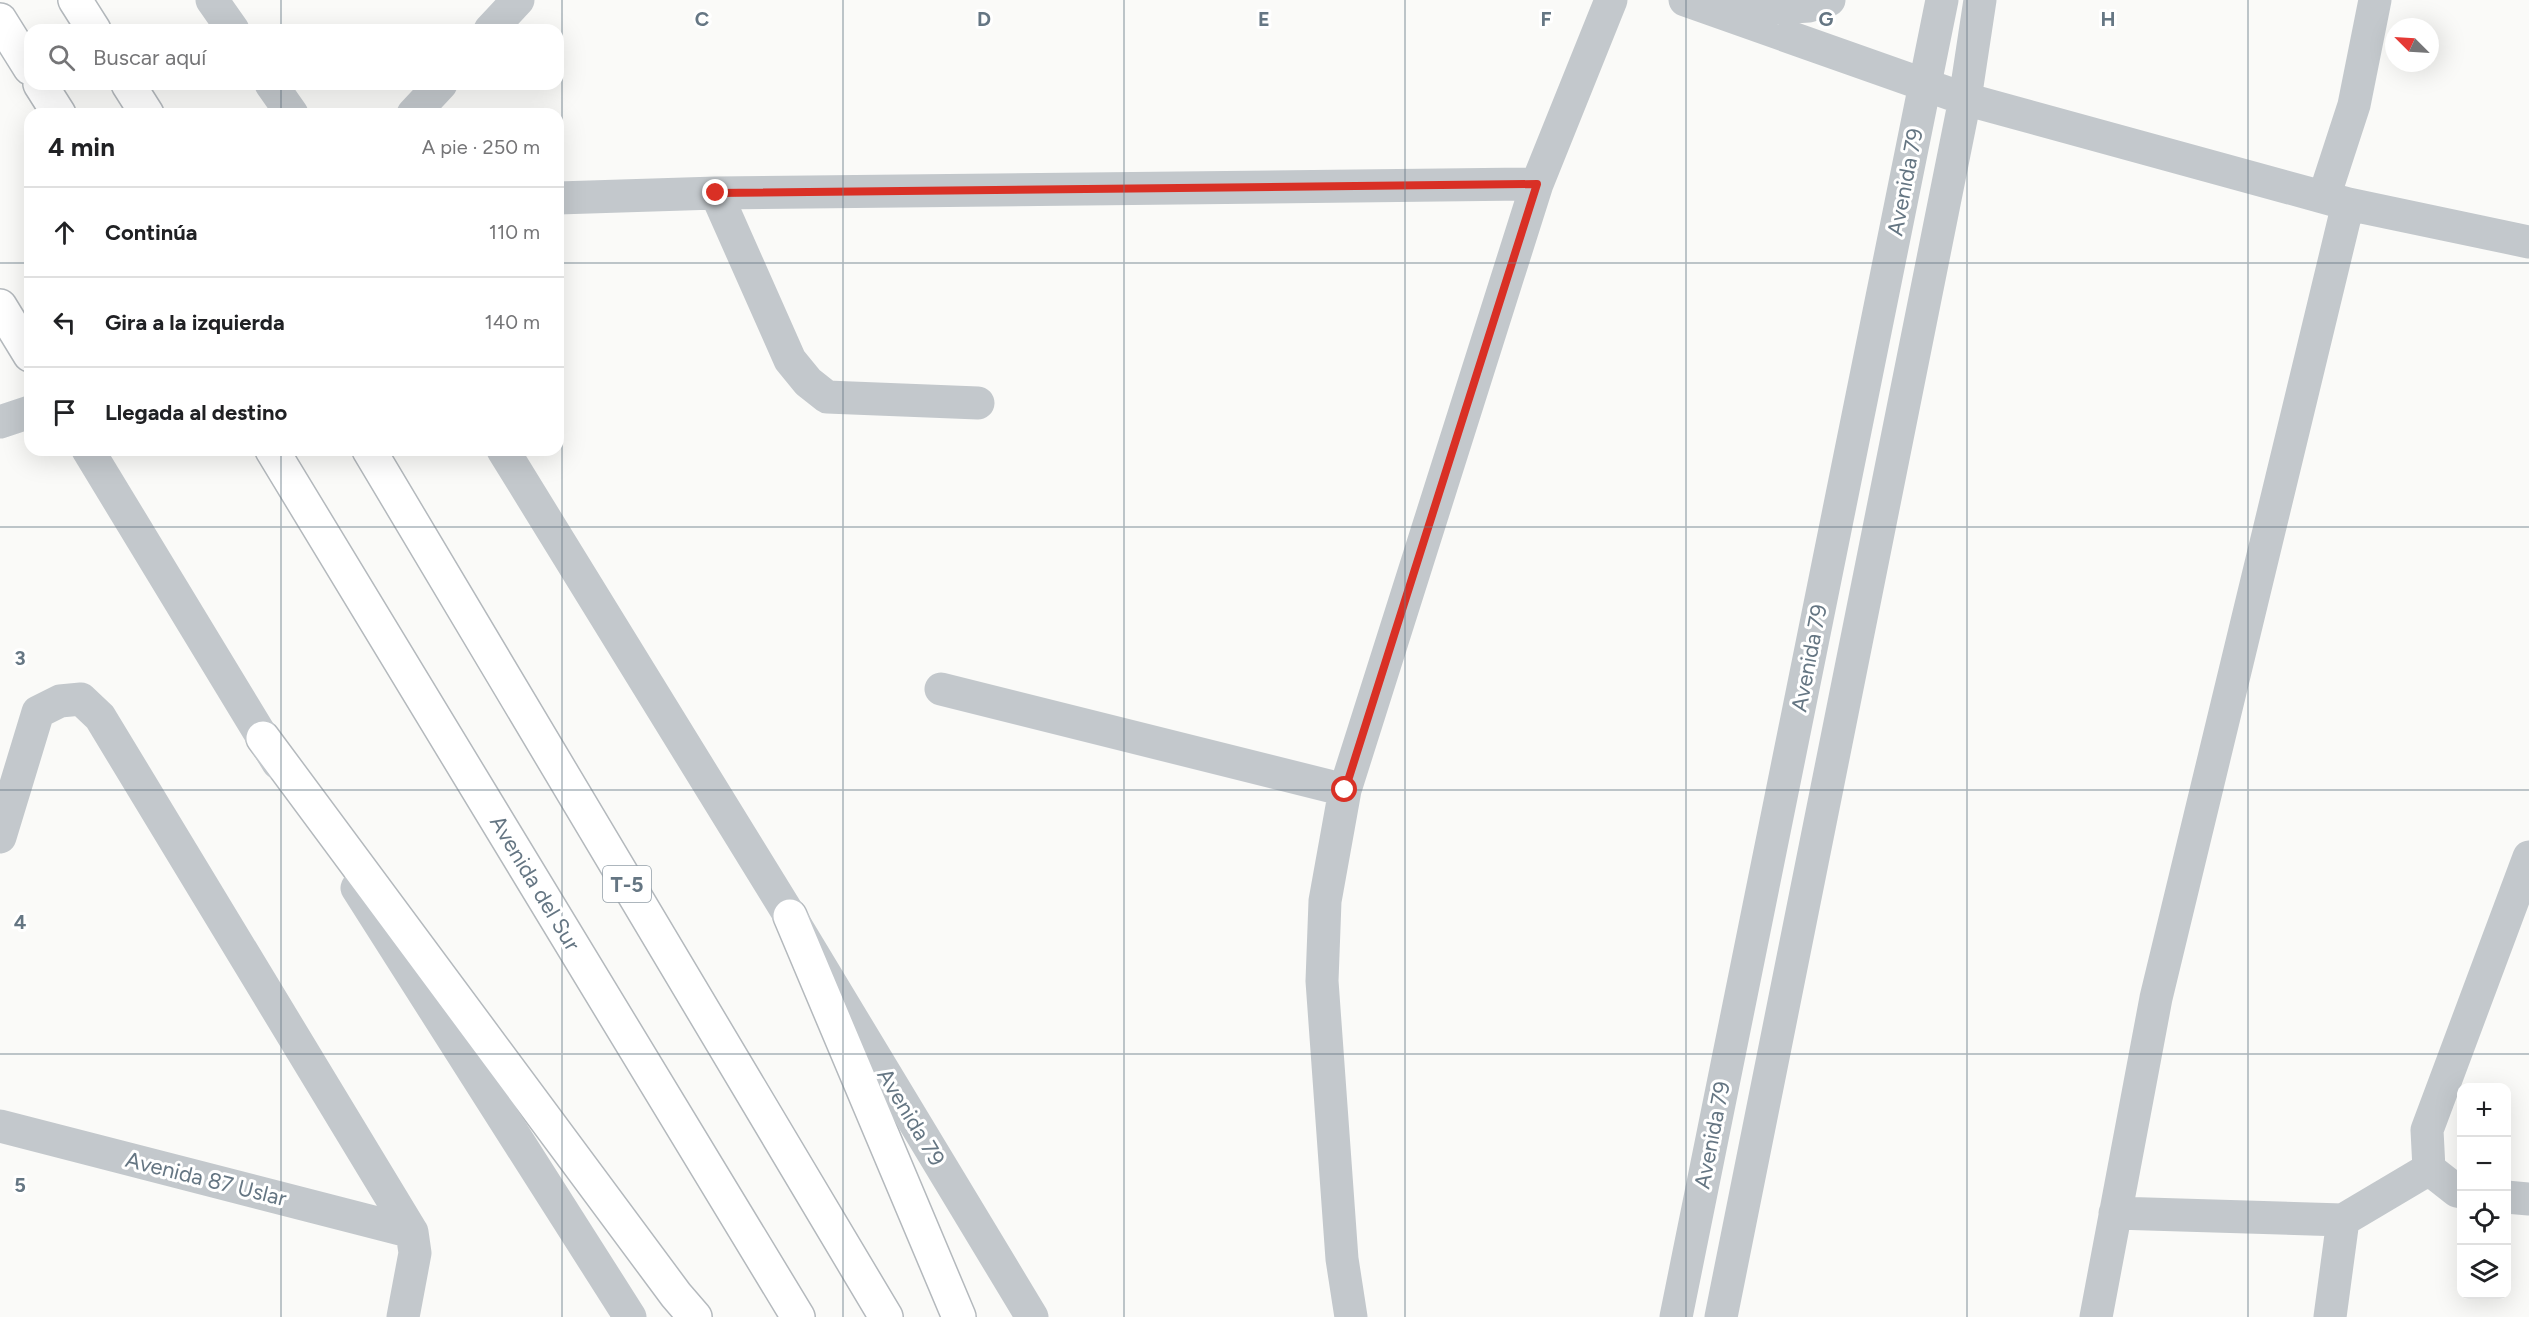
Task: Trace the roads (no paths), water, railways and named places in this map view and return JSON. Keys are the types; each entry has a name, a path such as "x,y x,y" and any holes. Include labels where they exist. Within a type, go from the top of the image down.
{"highway":[{"path":"75,0 90,24"},
{"path":"0,20 24,58"},
{"path":"44,90 55,108"},
{"path":"132,90 143,108"},
{"path":"0,306 24,345"},
{"name":"Avenida del Sur","path":"276,456 798,1317"},
{"name":"T-5","path":"373,456 886,1317"},
{"path":"263,738 676,1295 695,1317"},
{"path":"790,916 958,1317"}],"street":[{"path":"212,0 229,24"},
{"path":"496,24 518,0"},
{"path":"1351,1317 1342,1259 1322,981 1325,901 1345,790 1537,184 1611,0"},
{"path":"1684,0 1965,99 2336,200 2529,242"},
{"path":"1719,12 1809,6 1829,0"},
{"name":"Avenida 79","path":"1676,1317 1942,0"},
{"name":"Avenida 79","path":"1721,1317 1965,99 1980,0"},
{"path":"2096,1317 2156,998 2336,200 2375,0"},
{"path":"275,90 288,108"},
{"path":"419,108 435,90"},
{"path":"446,108 447,90"},
{"path":"564,198 716,193 1537,184"},
{"path":"716,193 790,360 807,382 827,397 978,404"},
{"path":"0,422 24,414"},
{"path":"92,456 263,738 630,1317"},
{"name":"Avenida 79","path":"507,456 790,916 1032,1317"},
{"path":"941,689 1345,790"},
{"path":"0,837 8,775 38,712 60,701 81,699 100,717 412,1232 415,1253 403,1317"},
{"path":"2457,1191 2429,1169 2427,1130 2529,857"},
{"name":"Avenida 87 Uslar","path":"0,1126 412,1232"},
{"path":"2115,1213 2343,1220 2429,1169"},
{"path":"2511,1197 2529,1199"},
{"path":"2330,1317 2343,1220"}]}
